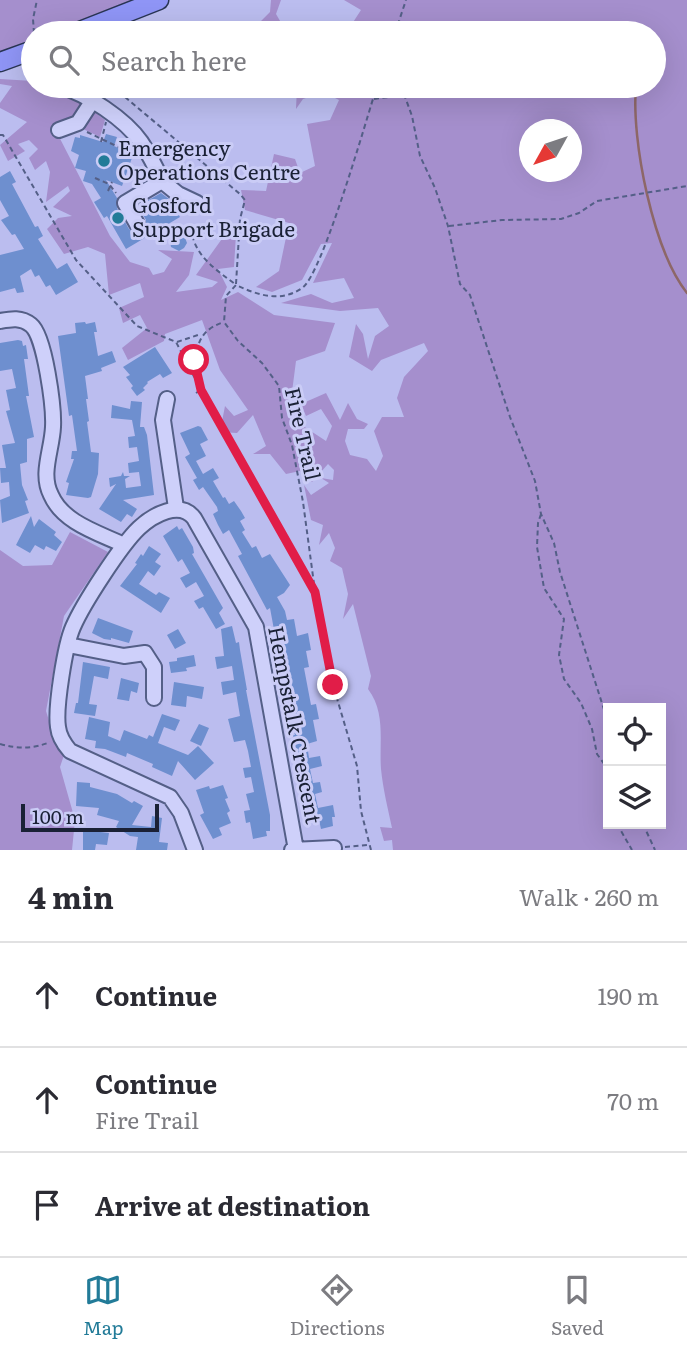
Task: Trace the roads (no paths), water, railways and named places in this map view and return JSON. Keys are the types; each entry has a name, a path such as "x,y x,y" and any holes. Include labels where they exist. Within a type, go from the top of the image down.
{"main road":[{"path":"106,21 159,0"},
{"path":"0,62 21,57"}],"street":[{"path":"90,98 134,135 162,181 178,194 197,203"},
{"path":"59,130 78,123 93,100"},
{"path":"138,224 125,203 162,181"},
{"path":"0,321 18,319 32,325 41,342 54,417 46,468 49,492 53,500 61,511 72,519 124,545"},
{"path":"167,399 163,420 176,508 139,527 124,545 81,612 72,629 68,645 57,716 61,737 70,751 78,757 170,797 181,813 195,850"},
{"name":"Hempstalk Crescent","path":"176,508 185,509 194,518 256,627 294,850"},
{"path":"68,645 124,656 145,653 153,667 155,698"},
{"path":"294,850 334,848"}],"waterway":[{"path":"635,98 637,135 647,194 664,250 687,293"}],"place":[{"name":"Emergency Operations Centre","path":"104,161"},
{"name":"Gosford Support Brigade","path":"118,218"}]}
